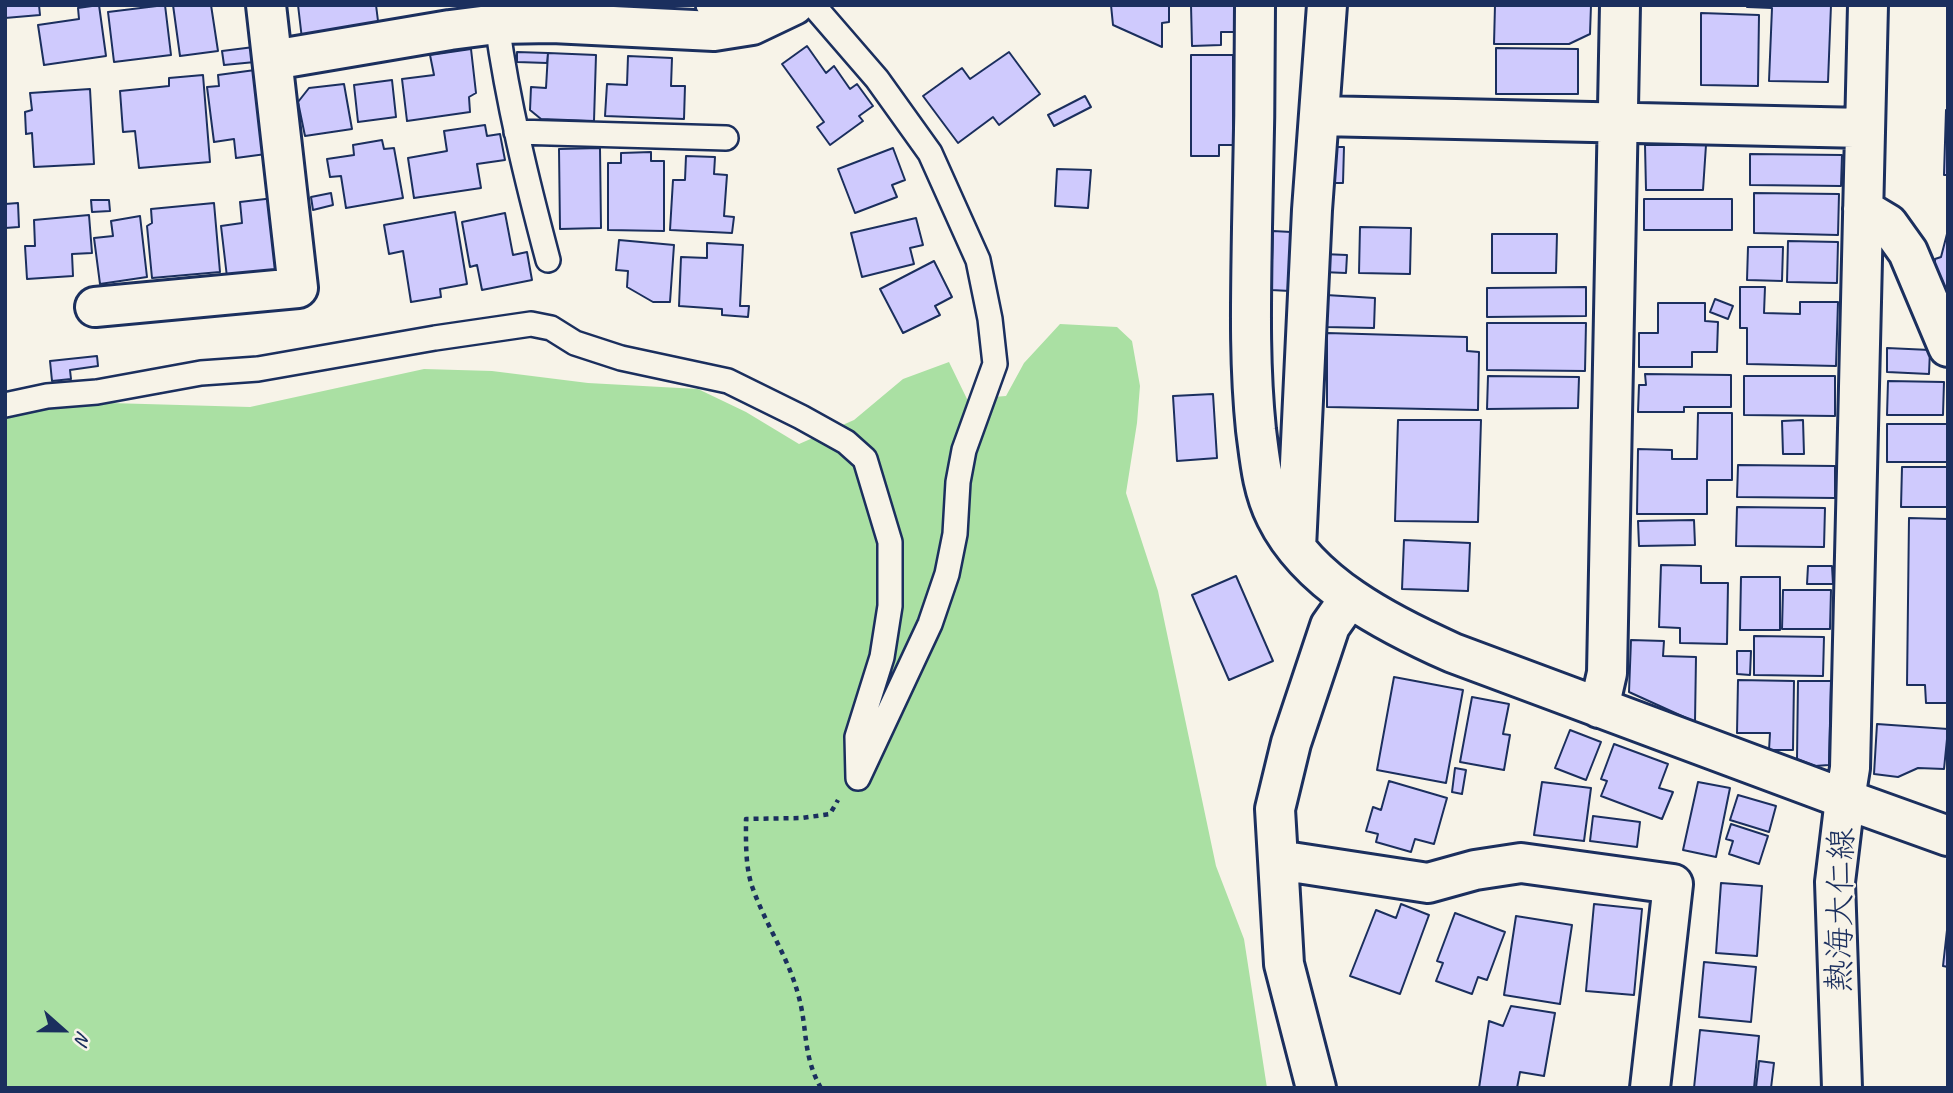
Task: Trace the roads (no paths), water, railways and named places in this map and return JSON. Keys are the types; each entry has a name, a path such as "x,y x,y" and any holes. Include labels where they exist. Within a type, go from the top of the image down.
{"street":[{"path":"95,307 298,288 266,5"},
{"path":"1255,5 1250,327 1254,408 1262,483 1276,518 1296,548 1349,599 1401,630 1453,653 1845,799 1850,768 1868,5"},
{"path":"1296,548 1311,210 1327,5"},
{"path":"1599,708 1607,673 1620,5"},
{"path":"273,60 497,24 552,23 714,32 752,25 797,7"},
{"path":"1319,116 1865,128"},
{"path":"1863,209 1888,224 1908,252 1948,347"},
{"path":"1316,1088 1284,964 1275,810 1291,743 1330,626 1349,599"},
{"name":"熱海大仁線","path":"1843,1088 1835,882 1845,799 1948,836"},
{"path":"1278,860 1428,883 1475,870 1521,863 1674,884 1650,1088"}],"lane":[{"path":"5,405 47,396 97,392 201,373 258,369 531,324 551,328 575,343 621,358 728,381 846,442 865,458 890,542 890,606 882,657 857,737 858,778 930,624 947,574 956,534 958,482 964,450 996,364 990,319 978,260 930,153 877,79 797,7 708,5"},
{"path":"497,24 505,83 548,260"},
{"path":"516,132 726,138"}]}
